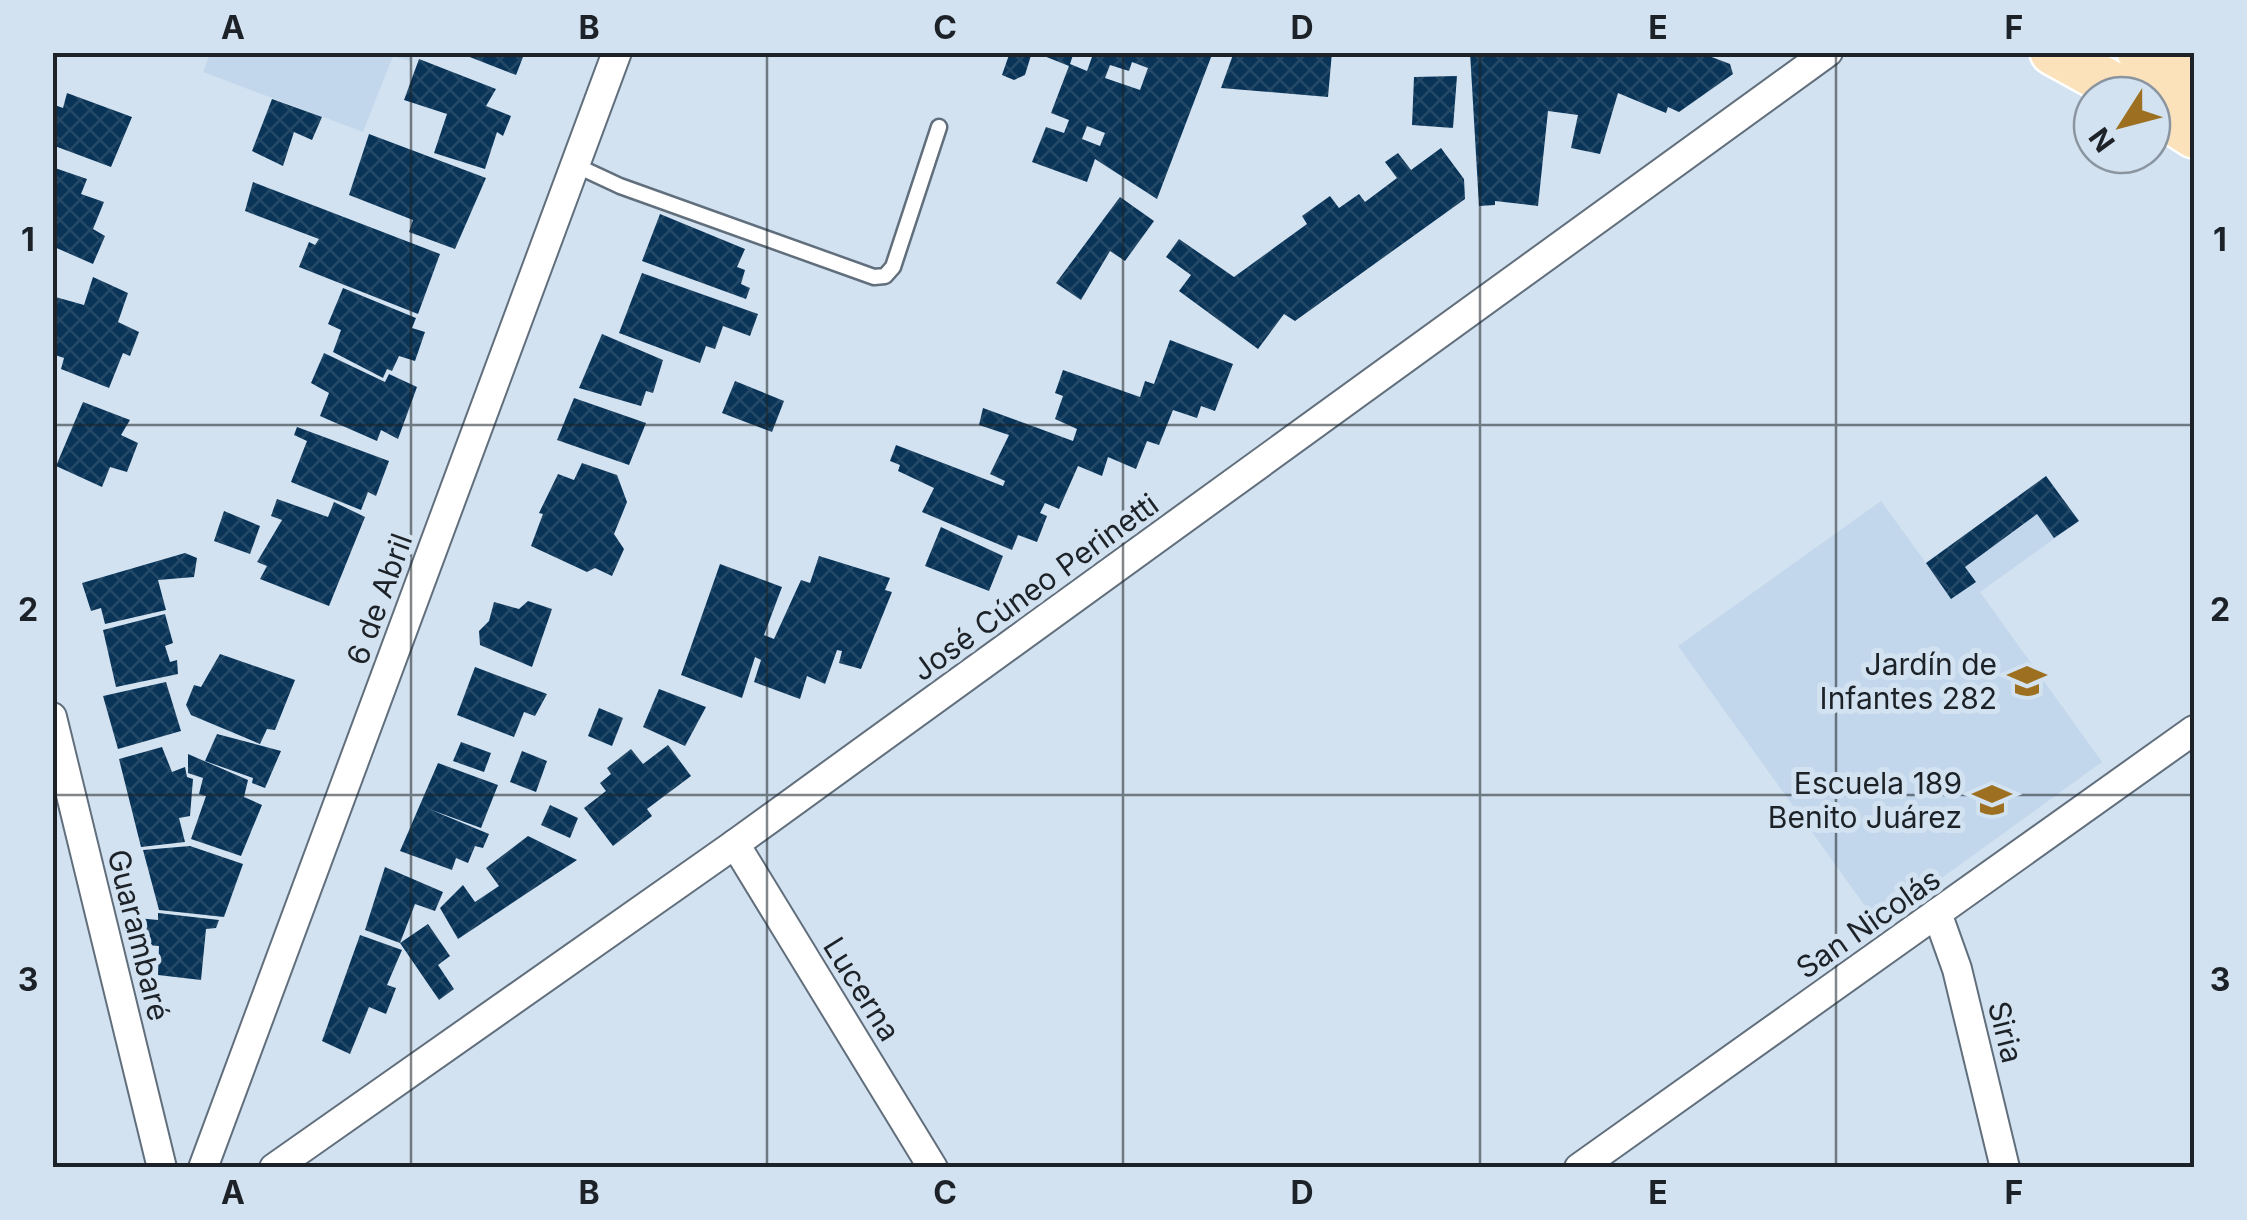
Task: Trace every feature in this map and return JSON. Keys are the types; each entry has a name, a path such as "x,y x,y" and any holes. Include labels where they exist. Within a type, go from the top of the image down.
{"main road":[{"path":"2053,52 2095,75"},
{"path":"2140,52 2194,86"},
{"path":"2172,121 2194,136"}],"street":[{"name":"6 de Abril","path":"203,1168 617,52"},
{"name":"José Cúneo Perinetti","path":"274,1168 735,844 1828,52"},
{"name":"Guarambaré","path":"52,717 162,1168"},
{"name":"San Nicolás","path":"1579,1168 2194,730"},
{"name":"Lucerna","path":"735,844 933,1168"},
{"name":"Siria","path":"1937,913 1956,969 2006,1168"}],"lane":[{"path":"575,165 620,186 874,277 885,276 894,267 939,127"}],"shaded area":[{"path":"210,52 413,53 410,61 393,56 363,132 203,72"},
{"path":"2046,476 2079,521 1980,592 2102,762 1878,924 1678,646 1881,501 1926,563"}],"building":[{"path":"457,52 525,52 516,75"},
{"path":"1010,52 1032,52 1025,75 1014,80 1002,75"},
{"path":"1034,52 1074,52 1070,64 1087,71 1092,57 1081,52 1213,52 1157,199 1095,159 1087,182 1032,162 1046,127 1064,133 1069,120 1051,113 1069,66","holes":["1132,62 1148,68 1140,90 1105,78 1110,65 1129,71","1087,126 1105,133 1100,146 1082,139"]},
{"path":"1234,52 1332,52 1328,97 1221,88"},
{"path":"1470,52 1710,52 1709,56 1730,64 1733,74 1679,112 1668,107 1666,113 1618,93 1600,154 1571,148 1578,115 1548,111 1538,206 1495,201 1495,205 1479,206"},
{"path":"419,59 496,89 486,106 511,116 503,136 497,132 485,169 434,153 447,114 404,100"},
{"path":"1457,76 1453,128 1412,125 1414,77"},
{"path":"67,93 132,117 111,167 52,145 52,104 63,108"},
{"path":"272,99 322,117 312,140 294,132 283,166 252,151"},
{"path":"369,134 486,178 455,249 409,232 413,220 349,195"},
{"path":"1441,148 1464,179 1465,199 1295,321 1284,314 1258,349 1179,291 1191,275 1166,257 1179,239 1234,277 1307,224 1302,216 1330,196 1339,208 1359,194 1365,202 1397,178 1385,162 1398,153 1411,170"},
{"path":"52,167 87,179 81,194 104,202 93,229 105,236 93,264 52,246"},
{"path":"253,182 440,254 418,314 299,267 309,242 315,245 319,239 245,211"},
{"path":"1120,197 1154,221 1125,261 1110,251 1081,300 1056,283"},
{"path":"660,214 745,249 737,267 745,270 741,284 750,288 746,299 642,261"},
{"path":"642,273 758,314 750,336 723,326 715,349 706,346 700,363 619,333"},
{"path":"93,277 128,293 118,322 139,332 130,356 123,353 109,388 61,369 64,358 52,354 52,296 84,305"},
{"path":"343,288 416,318 412,328 425,332 415,361 399,356 392,371 387,369 383,378 333,352 341,330 328,324"},
{"path":"602,334 663,360 653,393 646,391 641,406 579,388"},
{"path":"1170,340 1233,364 1215,411 1201,406 1197,418 1173,410 1159,445 1147,441 1136,469 1108,457 1102,476 1078,466 1059,509 1045,503 1040,513 1047,516 1037,542 1018,535 1012,550 922,512 934,488 898,471 900,465 890,461 896,445 1003,486 1005,481 990,474 1009,435 979,425 983,408 1073,441 1077,429 1055,419 1063,396 1055,393 1063,370 1140,397 1145,381 1154,384"},
{"path":"324,353 385,382 389,374 417,387 398,439 381,430 377,441 320,416 329,393 311,383"},
{"path":"735,381 784,401 772,432 722,413"},
{"path":"574,398 646,423 629,465 557,440"},
{"path":"83,402 130,420 121,435 138,443 127,472 110,467 102,487 56,466"},
{"path":"297,427 389,461 376,496 368,492 361,510 291,482 307,441 294,435"},
{"path":"582,463 617,475 627,502 614,534 624,549 612,576 595,568 587,572 531,546 543,514 539,513 558,474 574,480"},
{"path":"2046,476 2079,521 2054,538 2037,514 1965,567 1976,582 1951,599 1926,563"},
{"path":"277,499 328,517 334,502 365,517 329,606 260,579 267,566 257,562 282,520 271,516"},
{"path":"224,511 260,526 250,554 214,541"},
{"path":"941,527 1003,556 989,591 925,566"},
{"path":"185,553 197,558 194,577 158,580 166,610 105,624 101,608 91,611 82,583"},
{"path":"819,556 890,578 885,590 892,592 861,669 839,663 842,651 837,650 825,684 807,676 800,699 754,682 761,660 755,657 742,698 681,675 720,564 782,587 764,635 774,639 801,580 810,583"},
{"path":"528,601 552,609 532,667 480,645 479,631 489,621 494,602 519,609"},
{"path":"165,614 173,643 165,646 170,662 177,660 178,674 116,687 103,630"},
{"path":"220,654 295,680 275,730 267,729 260,744 191,715 186,705 194,685 201,687"},
{"path":"475,667 547,694 535,716 524,712 514,737 457,715"},
{"path":"166,682 181,731 118,749 103,696"},
{"path":"659,689 706,707 685,746 643,727"},
{"path":"599,708 623,718 612,746 588,736"},
{"path":"217,734 281,751 265,788 252,783 253,778 205,761"},
{"path":"461,742 491,753 484,772 453,761"},
{"path":"668,745 691,776 647,809 652,816 613,846 584,808 606,791 600,783 611,774 607,768 631,749 643,764"},
{"path":"162,747 172,772 185,767 187,777 193,779 190,816 179,818 185,842 141,847 119,759"},
{"path":"522,751 547,761 536,792 510,782"},
{"path":"188,754 248,780 244,797 262,805 241,856 191,839 206,796 199,794 203,778 188,773"},
{"path":"438,763 498,785 481,828 429,809 489,834 483,848 475,846 468,863 456,858 452,870 400,851"},
{"path":"550,805 578,818 570,838 541,825"},
{"path":"528,836 577,860 458,939 440,908 463,885 475,902 499,886 486,868"},
{"path":"190,846 243,864 224,917 159,910 143,850"},
{"path":"385,867 443,892 435,911 415,904 400,943 365,930"},
{"path":"158,913 219,920 216,928 206,929 201,980 158,975 159,946 146,945 146,927 137,926 137,918 158,920"},
{"path":"428,924 450,956 438,965 454,989 439,1000 400,943"},
{"path":"360,935 402,950 387,985 396,988 386,1014 369,1007 350,1054 322,1041"}],"place":[{"name":"Jardín de Infantes 282","path":"2027,681"},
{"name":"Escuela 189 Benito Juárez","path":"1992,800"}]}
